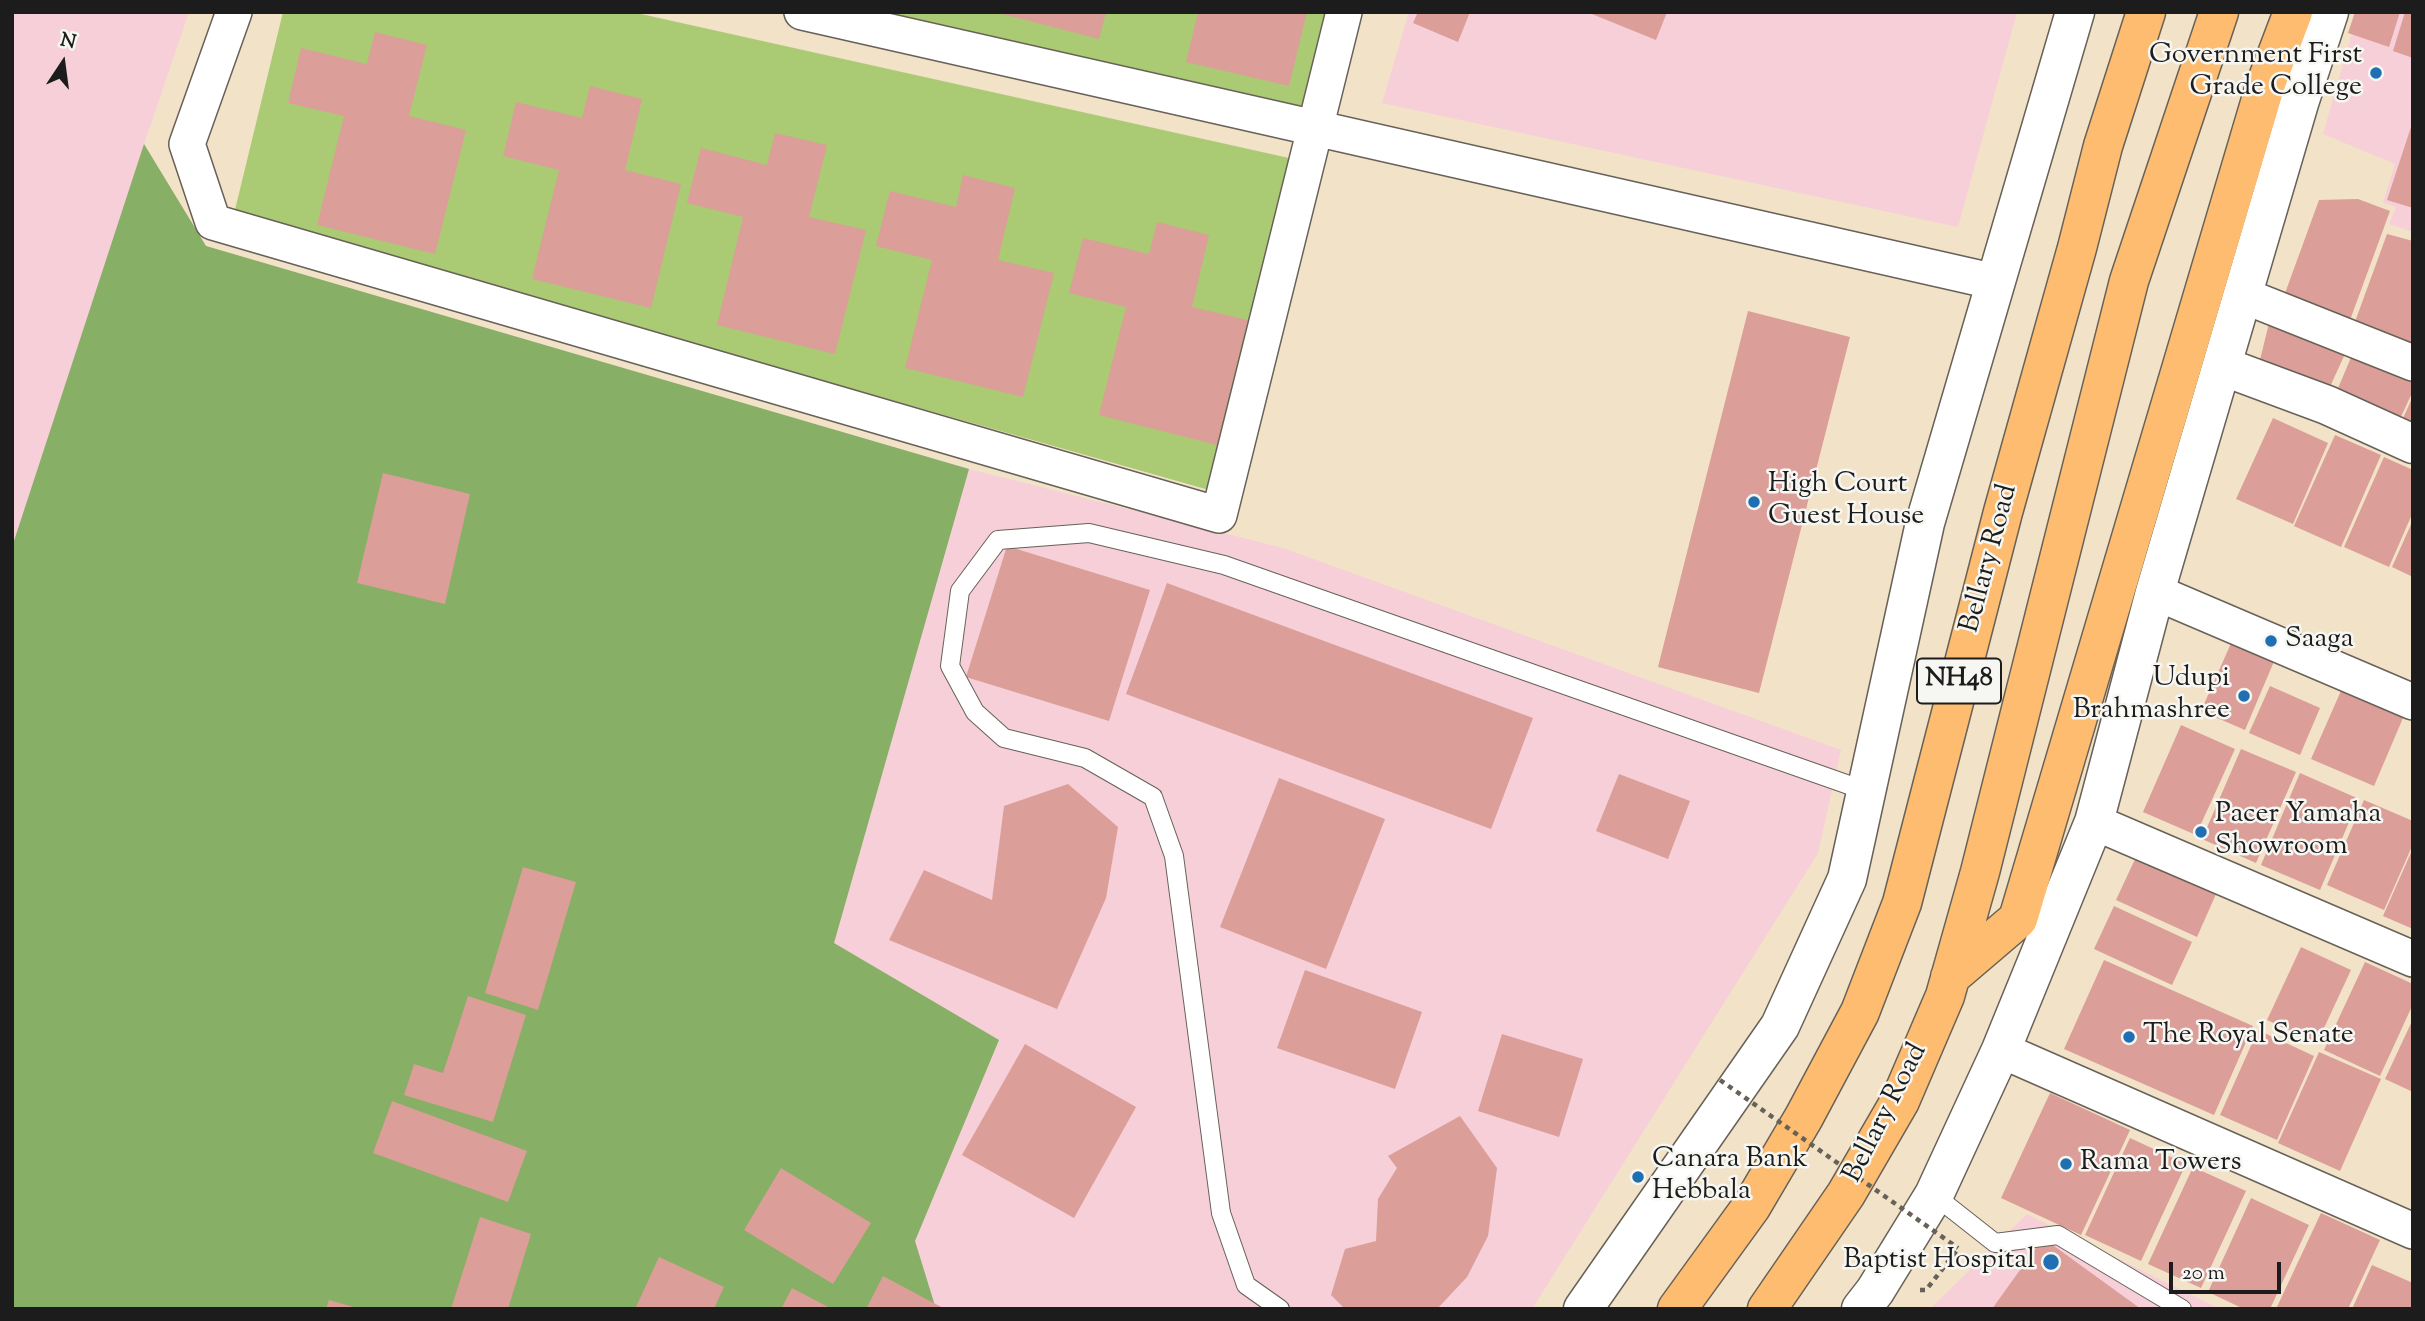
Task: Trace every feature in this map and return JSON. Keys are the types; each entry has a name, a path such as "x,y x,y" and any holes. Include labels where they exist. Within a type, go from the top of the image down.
{"highway":[{"name":"Bellary Road","path":"1677,1309 1751,1207 1804,1117 1860,1012 1902,903 2003,512 2104,146 2146,12"},
{"name":"Bellary Road","path":"1767,1309 1846,1194 1900,1101 1945,996 1980,872 2129,281 2219,12"},
{"path":"1951,977 2018,919 2265,86 2293,12"}],"street":[{"path":"234,12 187,144 213,222 1219,515 1344,12"},
{"path":"802,12 1996,282"},
{"path":"1583,1309 1780,1026 1847,879 1925,523 2075,12"},
{"path":"1861,1309 1934,1195 2001,1051 2094,822 2155,592 2329,12"},
{"path":"2242,295 2413,363"},
{"path":"2222,366 2327,405 2413,444"},
{"path":"2155,592 2413,702"},
{"path":"2094,822 2413,959"},
{"path":"2001,1051 2413,1231"}],"lane":[{"path":"1280,1309 1246,1285 1221,1213 1174,856 1153,797 1085,758 1004,738 975,712 950,666 960,591 998,540 1089,533 1224,565 1866,791"},
{"path":"1934,1195 1995,1243 2058,1235 2182,1309"}],"path":[{"path":"1720,1080 1958,1248 1926,1290"}],"shaded area":[{"path":"12,12 189,12 144,144 206,246 969,469 1283,548 1841,750 1818,853 1532,1309 12,1309"},
{"path":"1409,12 2017,12 1958,227 1382,103"},
{"name":"Government First Grade College","path":"2358,12 2413,12 2413,232 2389,224 2396,207 2383,203 2395,164 2323,134"},
{"name":"Baptist Hospital","path":"2027,1214 2220,1309 1930,1309"}],"green space":[{"path":"283,12 632,12 1298,160 1216,492 234,214"},
{"path":"876,12 1330,12 1306,113"},
{"path":"144,144 206,246 969,469 834,943 999,1040 915,1241 936,1309 12,1309 12,547"}],"building":[{"path":"995,12 1106,12 1099,39"},
{"path":"1198,12 1307,12 1289,86 1186,62"},
{"path":"1418,12 1470,12 1458,42 1413,23"},
{"path":"1587,12 1667,12 1656,40"},
{"path":"2355,12 2400,12 2389,47 2348,33"},
{"path":"2405,12 2413,12 2413,58 2393,51"},
{"path":"375,32 427,45 409,116 466,130 435,254 317,225 344,116 288,103 301,48 367,64"},
{"path":"590,86 642,99 625,170 681,184 651,308 532,279 559,170 503,156 516,102 582,118"},
{"path":"2413,124 2413,208 2387,200"},
{"path":"775,133 827,145 809,217 866,230 835,354 717,325 743,217 687,203 701,148 767,165"},
{"path":"963,175 1015,188 998,260 1054,273 1023,397 905,368 932,260 876,246 890,191 956,207"},
{"path":"2358,199 2390,211 2346,331 2280,307 2319,200"},
{"path":"1157,222 1209,235 1192,307 1248,320 1217,445 1099,415 1126,307 1069,293 1083,238 1149,254"},
{"path":"2387,234 2413,241 2413,353 2352,330"},
{"name":"High Court Guest House","path":"1748,311 1850,337 1759,693 1658,667"},
{"path":"2271,315 2350,343 2328,391 2260,360"},
{"path":"2355,348 2413,374 2413,391 2399,421 2336,393"},
{"path":"2413,396 2413,430 2400,425"},
{"path":"2273,418 2328,443 2293,524 2236,499"},
{"path":"2335,435 2381,455 2341,547 2294,526"},
{"path":"2384,457 2413,470 2413,512 2389,567 2344,547"},
{"path":"383,473 470,494 445,604 357,583"},
{"path":"2413,520 2413,577 2392,567"},
{"path":"1007,546 1150,590 1109,721 966,677"},
{"path":"1167,583 1533,718 1491,829 1126,694"},
{"path":"2232,641 2275,659 2245,730 2201,711"},
{"path":"2344,684 2406,711 2374,786 2311,759"},
{"path":"2270,686 2320,708 2300,755 2249,733"},
{"path":"2181,725 2235,749 2196,835 2143,812"},
{"path":"2241,749 2296,772 2256,863 2202,839"},
{"path":"2300,773 2359,799 2320,890 2261,865"},
{"path":"1619,774 1690,801 1668,859 1596,831"},
{"path":"1279,778 1385,819 1326,969 1220,927"},
{"path":"1068,784 1118,827 1106,898 1057,1009 889,940 924,870 992,900 1004,806"},
{"path":"2364,800 2413,821 2413,844 2384,910 2327,885"},
{"path":"2413,848 2413,929 2383,916"},
{"path":"2136,857 2216,894 2197,937 2116,900"},
{"path":"523,867 576,882 538,1010 485,993"},
{"path":"2114,906 2192,942 2172,985 2094,949"},
{"path":"2301,947 2351,970 2317,1043 2267,1020"},
{"path":"2104,960 2253,1026 2214,1115 2064,1049"},
{"path":"2365,962 2413,984 2413,1004 2380,1076 2324,1050"},
{"path":"1305,970 1422,1012 1395,1089 1277,1048"},
{"path":"468,996 526,1015 493,1122 404,1095 414,1064 443,1073"},
{"path":"2413,1019 2413,1092 2385,1079"},
{"path":"2258,1030 2314,1056 2277,1140 2220,1115"},
{"path":"1502,1034 1583,1059 1559,1137 1478,1111"},
{"path":"1025,1044 1136,1107 1074,1218 962,1155"},
{"path":"2319,1052 2381,1079 2340,1171 2278,1143"},
{"name":"Rama Towers","path":"2050,1093 2130,1130 2081,1235 2001,1198"},
{"path":"392,1101 527,1151 508,1202 373,1153"},
{"path":"1460,1116 1497,1168 1488,1236 1467,1277 1437,1309 1345,1309 1331,1295 1345,1249 1376,1241 1378,1199 1397,1168 1388,1156"},
{"path":"2130,1138 2186,1164 2141,1261 2085,1235"},
{"path":"2193,1167 2246,1191 2201,1288 2148,1264"},
{"path":"781,1168 871,1223 833,1284 744,1230"},
{"path":"2251,1198 2309,1225 2270,1309 2244,1309 2208,1292"},
{"path":"2321,1213 2380,1240 2348,1309 2276,1309"},
{"path":"480,1217 531,1234 508,1309 451,1309"},
{"path":"2043,1238 2141,1309 1992,1309"},
{"path":"659,1257 724,1287 714,1309 635,1309"},
{"path":"2372,1265 2413,1283 2413,1309 2352,1309"},
{"path":"883,1276 945,1309 866,1309"},
{"path":"792,1288 832,1309 781,1309"},
{"path":"329,1300 357,1308 357,1309 326,1309"}],"place":[{"name":"Government First Grade College","path":"2376,73"},
{"name":"High Court Guest House","path":"1754,502"},
{"name":"Saaga","path":"2271,641"},
{"name":"Udupi Brahmashree","path":"2244,696"},
{"name":"Pacer Yamaha Showroom","path":"2201,832"},
{"name":"The Royal Senate","path":"2129,1037"},
{"name":"Rama Towers","path":"2066,1164"},
{"name":"Canara Bank Hebbala","path":"1638,1177"},
{"name":"Baptist Hospital","path":"2051,1262"}]}
